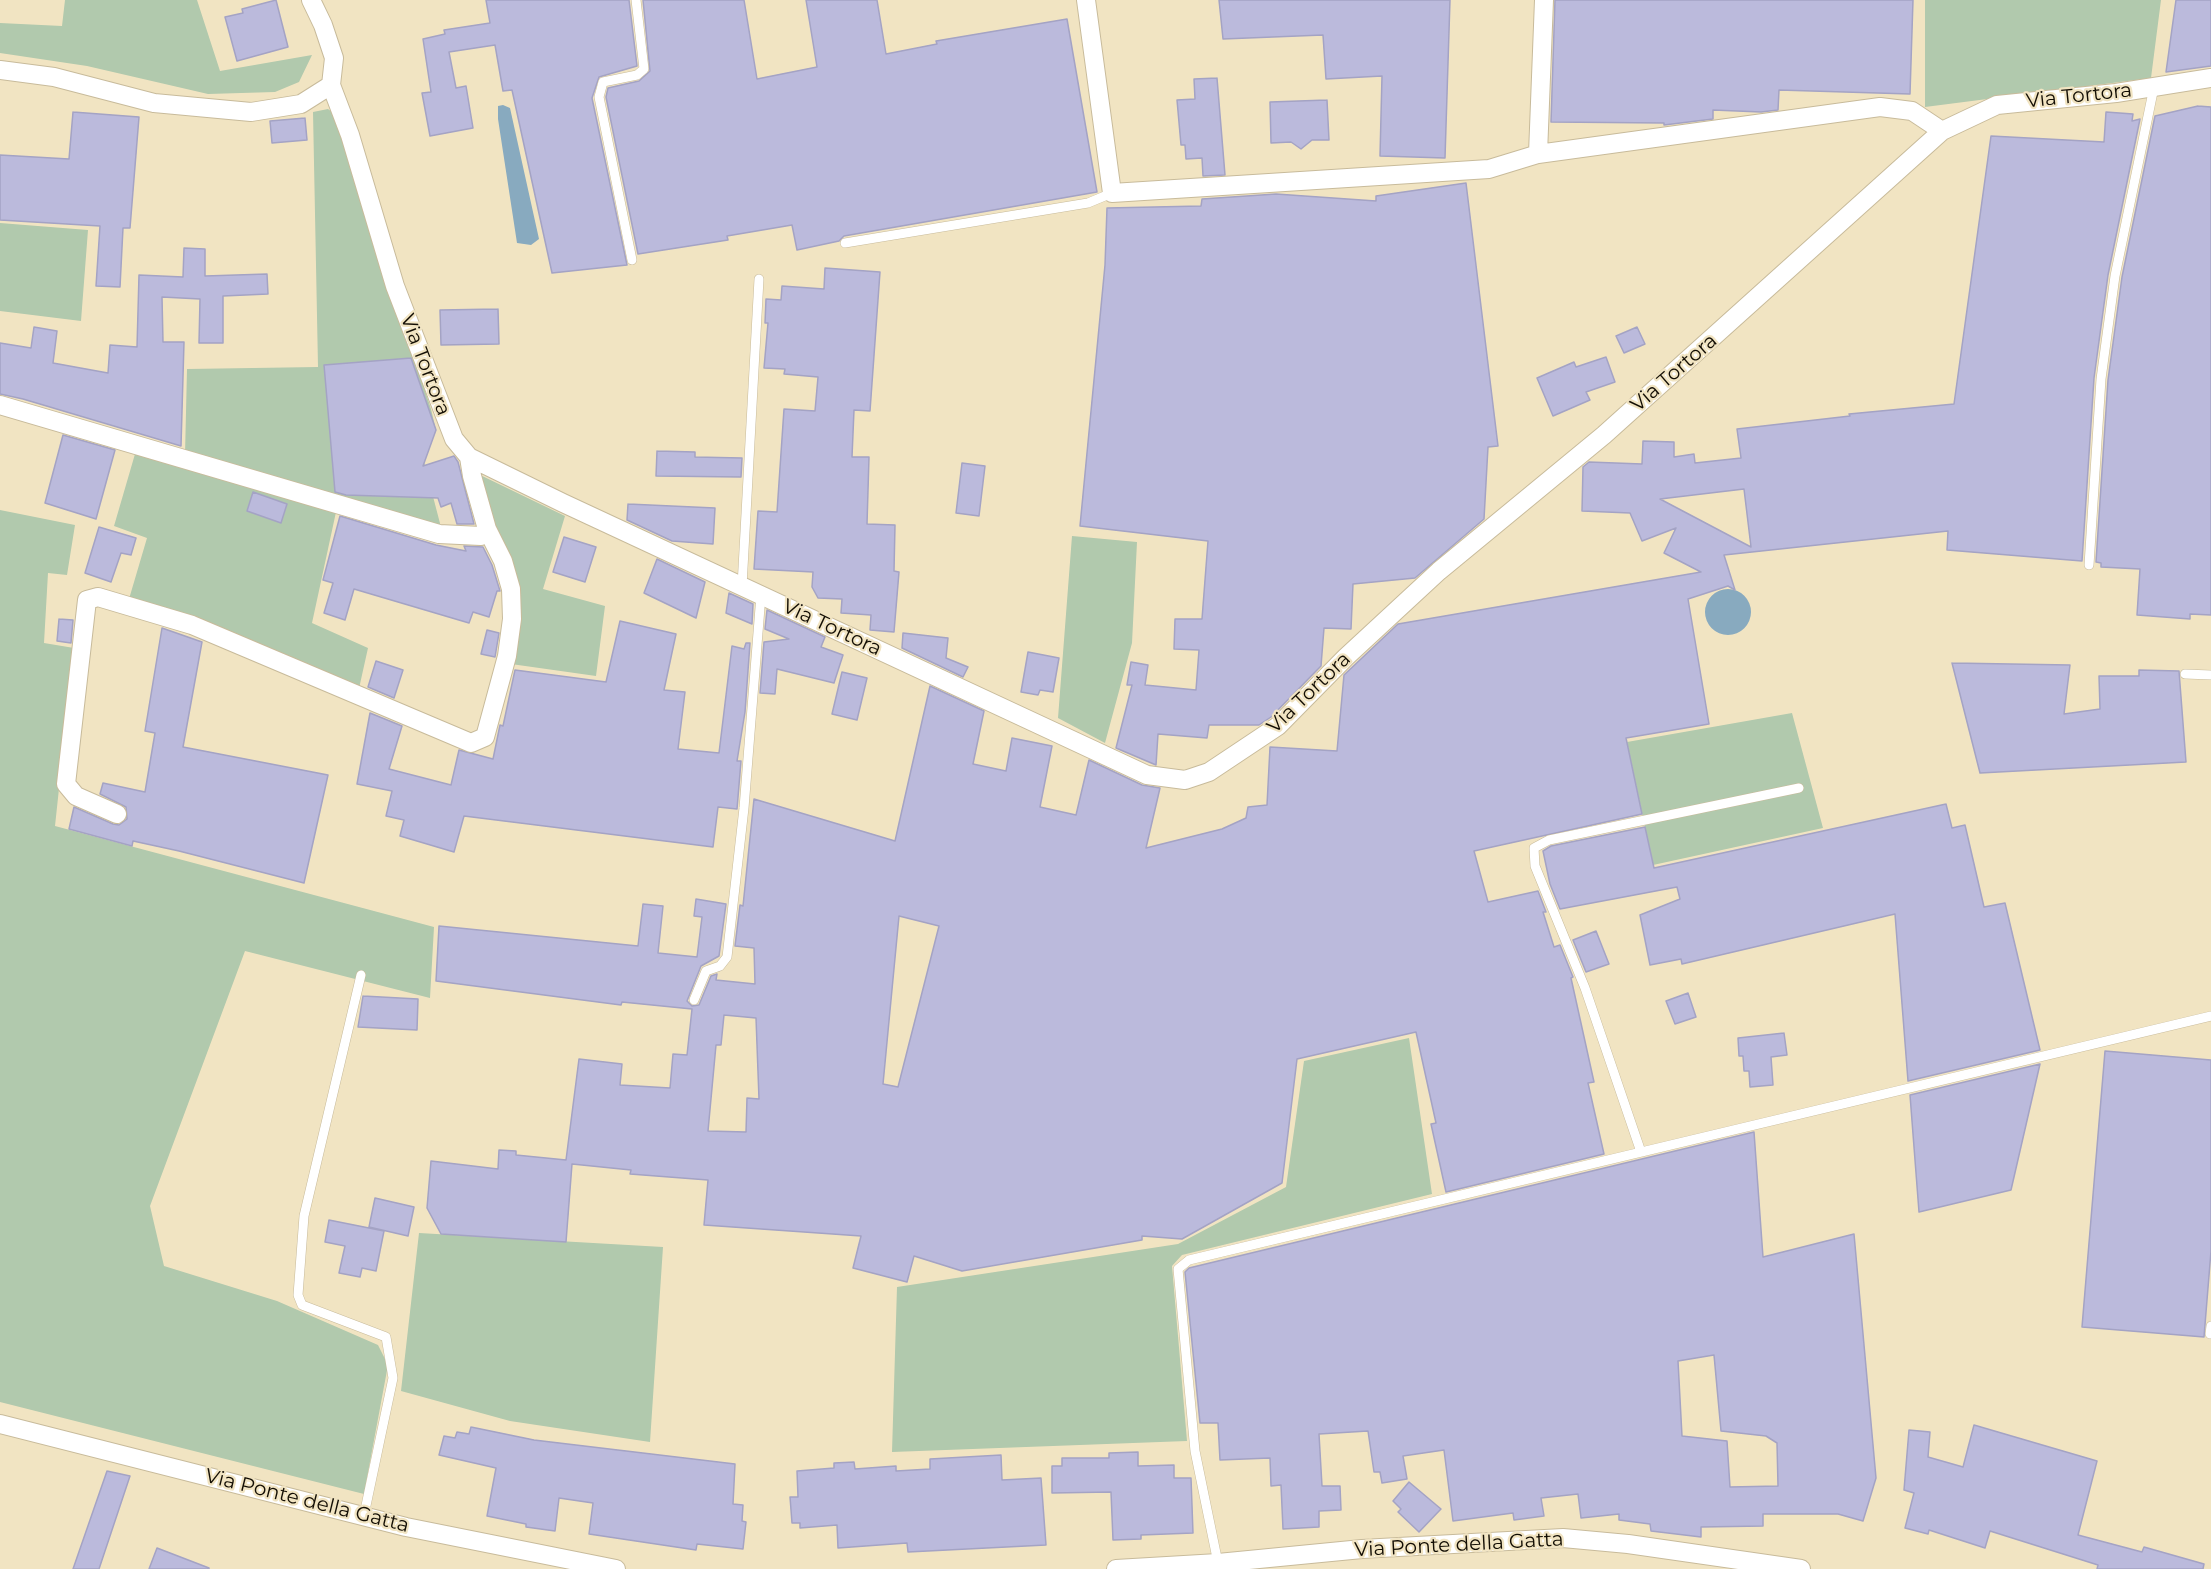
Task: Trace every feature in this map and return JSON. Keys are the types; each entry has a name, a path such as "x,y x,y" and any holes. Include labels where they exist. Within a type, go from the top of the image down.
{"street":[{"path":"0,70 54,77 154,103 251,112 301,104 331,85 334,58 311,0"},
{"path":"1086,0 1112,193 1489,169 1538,154 1880,107 1912,111 1942,131"},
{"path":"1538,154 1544,0"},
{"name":"Via Tortora","path":"331,85 350,135 395,286 454,439 469,457 1147,776 1185,780 1209,772 1278,726 1346,657 1439,571 1604,435 1942,131 1997,105 2211,78"},
{"path":"0,405 439,534 481,536 487,529"},
{"path":"117,814 76,796 66,784 87,600 98,597 192,625 471,742 484,736 507,656 512,619 511,589 503,561 487,529 469,457"},
{"name":"Via Ponte della Gatta","path":"0,1424 406,1527 616,1569"},
{"name":"Via Ponte della Gatta","path":"1116,1569 1218,1563 1362,1549 1563,1538 1628,1544 1801,1569"}],"lane":[{"path":"632,260 599,97 603,82 637,75 644,69 636,0"},
{"path":"2089,565 2104,356 2115,276 2154,87"},
{"path":"844,243 1088,203 1112,193"},
{"path":"742,586 759,279"},
{"path":"694,1000 706,971 720,966 727,957 744,808 761,595"},
{"path":"2184,674 2211,675"},
{"path":"1641,1152 1585,988 1535,866 1534,848 1550,840 1799,788"},
{"path":"361,975 304,1216 298,1294 302,1305 387,1337 393,1378 364,1515"},
{"path":"1218,1563 1195,1451 1178,1269 1189,1260 2211,1016"},
{"path":"2210,1334 2211,1326"}],"green space":[{"path":"65,0 197,0 220,71 312,55 299,82 275,92 208,94 87,66 0,53 0,23 62,26"},
{"path":"1925,0 2161,0 2151,78 1925,107"},
{"path":"328,109 336,115 431,409 436,430 424,462 442,531 185,455 187,369 318,367 313,112"},
{"path":"0,223 88,230 81,321 0,311"},
{"path":"135,454 336,512 312,623 368,648 358,693 129,599 147,538 114,526"},
{"path":"476,473 565,516 543,589 605,606 596,676 511,664 517,619"},
{"path":"0,510 75,525 67,575 48,573 44,643 74,648 55,826 434,927 430,998 245,951 150,1206 164,1266 277,1301 378,1345 388,1365 364,1494 0,1402"},
{"path":"1072,536 1137,542 1132,643 1105,743 1058,718"},
{"path":"1792,713 1823,828 1653,865 1627,742"},
{"path":"1409,1038 1432,1194 1182,1255 1172,1266 1187,1441 892,1452 897,1287 1178,1244 1286,1187 1304,1061"},
{"path":"419,1233 663,1247 650,1442 510,1421 401,1391"}],"water":[{"path":"503,105 510,108 539,239 531,245 517,243 498,119 498,106"},
{"path":"1728,589 1744,596 1751,612 1744,628 1728,635 1712,628 1705,612 1712,596"}],"building":[{"path":"276,0 288,47 237,61 225,17 243,13 242,9"},
{"path":"486,0 629,0 637,66 599,77 592,98 627,265 552,273 512,90 503,91 495,45 449,52 456,88 466,86 473,128 430,136 422,93 431,92 423,39 445,34 444,30 490,23"},
{"path":"643,0 744,0 757,79 817,67 806,0 877,0 886,54 937,44 936,41 1067,19 1097,192 844,236 839,241 797,250 792,225 727,236 728,240 638,254 606,97 608,88 639,81 650,71"},
{"path":"1219,0 1450,0 1445,158 1380,156 1382,76 1326,79 1323,35 1223,39"},
{"path":"1555,0 1913,0 1910,94 1779,90 1778,110 1761,112 1713,110 1713,119 1664,125 1664,123 1551,122"},
{"path":"2176,0 2211,0 2211,66 2166,72"},
{"path":"1217,78 1225,175 1203,176 1202,158 1186,159 1185,145 1181,145 1177,100 1195,99 1194,79"},
{"path":"1327,100 1329,140 1312,140 1301,149 1291,142 1271,143 1270,102"},
{"path":"2198,106 2211,107 2211,615 2190,614 2190,619 2137,615 2140,569 2101,567 2101,563 2096,562 2108,380 2122,277 2155,116"},
{"path":"73,112 139,117 130,228 123,228 120,287 96,286 100,226 0,220 0,155 69,159"},
{"path":"2106,112 2133,114 2132,121 2140,119 2108,275 2094,378 2082,561 1947,550 1948,531 1724,555 1735,590 1728,586 1688,599 1709,724 1626,738 1642,814 1474,851 1488,902 1538,891 1546,912 1543,912 1554,947 1560,945 1573,977 1571,978 1594,1082 1588,1083 1604,1154 1446,1192 1431,1124 1436,1123 1416,1032 1297,1059 1282,1183 1182,1239 1142,1236 1142,1240 962,1271 914,1256 907,1282 853,1268 861,1236 704,1225 708,1180 630,1174 631,1170 572,1164 566,1242 441,1234 427,1208 431,1161 498,1169 499,1150 516,1151 516,1155 566,1160 579,1059 622,1064 620,1085 670,1088 673,1054 687,1055 692,1009 622,1002 621,1005 436,981 439,926 638,946 643,904 663,906 658,953 697,957 702,917 694,916 696,899 726,904 719,956 701,966 687,1001 692,1006 699,1005 711,976 717,974 716,980 755,984 754,948 735,946 740,905 743,906 754,799 895,841 930,686 984,711 973,764 1006,771 1012,738 1052,746 1040,807 1076,815 1089,760 1142,785 1160,788 1146,848 1222,829 1246,818 1248,807 1267,805 1270,747 1337,751 1344,675 1398,624 1701,572 1664,553 1676,528 1642,541 1630,513 1582,511 1583,467 1589,462 1642,464 1643,441 1674,442 1674,457 1694,454 1695,463 1741,458 1737,429 1850,416 1849,414 1954,404 1991,136 2104,142","holes":["1744,489 1751,547 1660,499","899,916 939,926 898,1087 883,1084","724,1015 756,1018 759,1099 747,1098 746,1132 708,1131 716,1045 721,1045"]},
{"path":"305,118 307,140 272,143 270,121"},
{"path":"1466,183 1498,446 1488,447 1484,519 1415,578 1353,584 1351,629 1324,628 1321,666 1271,717 1259,725 1209,725 1207,738 1158,734 1156,765 1116,748 1132,685 1127,685 1131,662 1148,665 1145,685 1196,690 1199,650 1174,649 1175,619 1202,619 1208,541 1080,526 1105,265 1107,208 1201,206 1202,199 1276,194 1376,201 1376,196"},
{"path":"184,248 205,249 205,276 267,274 268,294 223,296 223,343 199,343 200,299 162,297 163,342 184,342 181,446 0,394 0,343 31,348 34,327 57,331 53,363 108,373 110,345 137,347 139,275 183,277"},
{"path":"825,268 880,272 870,411 854,410 852,457 869,457 867,524 895,525 894,571 899,572 894,632 870,630 871,615 841,613 842,599 818,598 812,587 813,572 754,569 758,511 777,512 784,409 815,411 818,377 784,374 785,369 764,368 768,323 765,323 766,299 781,300 782,286 824,289"},
{"path":"498,309 499,344 441,345 440,310"},
{"path":"1637,327 1645,344 1624,353 1616,336"},
{"path":"1606,357 1615,382 1586,392 1590,400 1553,416 1537,378 1574,362 1576,367"},
{"path":"411,358 436,430 423,466 454,456 458,462 474,524 457,524 451,503 441,507 438,498 346,495 335,492 324,365"},
{"path":"63,435 115,450 96,519 45,503"},
{"path":"657,451 695,452 695,457 742,458 741,477 656,476"},
{"path":"962,463 985,466 979,516 956,513"},
{"path":"253,492 287,504 281,523 247,511"},
{"path":"628,504 715,508 713,544 672,541 627,520"},
{"path":"340,516 436,545 466,551 464,546 483,547 492,565 500,591 497,591 489,617 473,612 469,623 354,589 345,620 324,613 333,583 323,580"},
{"path":"99,527 136,538 131,555 121,553 111,582 85,573"},
{"path":"564,537 596,547 585,582 553,572"},
{"path":"657,559 705,582 696,618 644,593"},
{"path":"729,593 753,604 752,624 726,613"},
{"path":"767,610 825,637 821,647 843,655 834,683 777,669 775,694 760,693 764,642 789,639 765,629"},
{"path":"59,619 73,620 71,643 57,641"},
{"path":"620,621 676,634 664,690 685,692 678,749 719,753 732,646 744,649 746,643 750,643 745,712 737,761 741,761 737,809 718,807 713,847 464,816 454,852 400,836 404,820 386,816 392,791 357,784 370,713 402,726 389,769 451,785 459,750 493,759 515,670 606,682"},
{"path":"162,628 202,642 183,747 328,775 304,883 179,851 133,841 132,846 69,829 74,807 113,824 119,825 127,819 126,807 100,794 103,783 145,792 155,733 145,731"},
{"path":"487,630 499,633 495,657 481,654"},
{"path":"903,633 948,638 946,658 968,667 963,677 902,648"},
{"path":"1028,652 1059,658 1053,692 1040,690 1038,695 1021,692"},
{"path":"376,661 403,670 394,698 368,687"},
{"path":"1952,663 2070,665 2064,714 2100,709 2099,676 2139,676 2139,670 2179,671 2186,762 1980,773"},
{"path":"842,672 867,678 857,720 832,714"},
{"path":"1946,804 1952,828 1965,825 1984,907 2005,903 2040,1050 1908,1081 1895,914 1682,964 1681,959 1650,965 1640,915 1680,899 1677,887 1560,909 1550,884 1543,851 1551,846 1645,827 1654,868"},
{"path":"1596,931 1609,964 1586,972 1573,940"},
{"path":"1688,993 1696,1017 1675,1024 1666,1001"},
{"path":"363,996 418,999 417,1030 358,1027"},
{"path":"1784,1033 1787,1055 1771,1057 1773,1085 1750,1087 1749,1071 1744,1071 1743,1056 1739,1056 1738,1038"},
{"path":"2105,1051 2211,1060 2211,1251 2204,1337 2082,1327"},
{"path":"2040,1064 2011,1190 1919,1212 1910,1095"},
{"path":"1754,1132 1763,1257 1854,1234 1876,1478 1863,1521 1838,1514 1763,1514 1763,1526 1701,1527 1701,1537 1651,1531 1650,1524 1619,1520 1619,1514 1581,1518 1578,1494 1541,1498 1544,1516 1514,1520 1513,1513 1453,1521 1444,1450 1403,1456 1407,1479 1382,1483 1380,1472 1374,1472 1368,1431 1319,1434 1322,1486 1340,1486 1341,1510 1319,1511 1319,1527 1283,1529 1281,1485 1271,1486 1270,1458 1220,1460 1218,1423 1200,1423 1185,1272 1189,1268","holes":["1714,1355 1721,1431 1766,1436 1777,1443 1778,1486 1730,1487 1727,1441 1682,1436 1678,1361"]},
{"path":"375,1198 414,1207 408,1236 369,1227"},
{"path":"329,1220 384,1231 376,1271 362,1268 360,1277 339,1273 345,1246 325,1242"},
{"path":"1974,1425 2097,1461 2078,1535 2142,1552 2144,1547 2204,1564 2203,1569 2097,1569 2098,1565 1990,1531 1985,1548 1929,1530 1928,1534 1905,1528 1914,1493 1904,1490 1909,1430 1930,1432 1928,1457 1963,1467"},
{"path":"471,1427 534,1440 735,1464 733,1504 743,1505 742,1521 746,1522 743,1549 697,1544 696,1550 589,1534 593,1503 559,1498 555,1531 526,1527 526,1524 487,1516 496,1468 439,1455 444,1436 455,1438 457,1432 469,1434"},
{"path":"1138,1452 1138,1466 1174,1465 1174,1478 1191,1478 1193,1533 1141,1535 1141,1539 1113,1540 1111,1492 1052,1493 1052,1466 1062,1466 1062,1458 1109,1458 1109,1453"},
{"path":"1001,1455 1002,1480 1041,1478 1046,1545 908,1552 907,1543 838,1548 837,1525 800,1528 800,1523 792,1523 790,1497 798,1497 797,1471 834,1468 834,1463 854,1462 855,1469 896,1466 896,1471 930,1469 930,1459"},
{"path":"107,1471 130,1476 99,1569 73,1569"},
{"path":"1409,1482 1441,1509 1419,1532 1398,1512 1401,1509 1393,1501"},
{"path":"157,1548 209,1568 209,1569 149,1569"}]}
